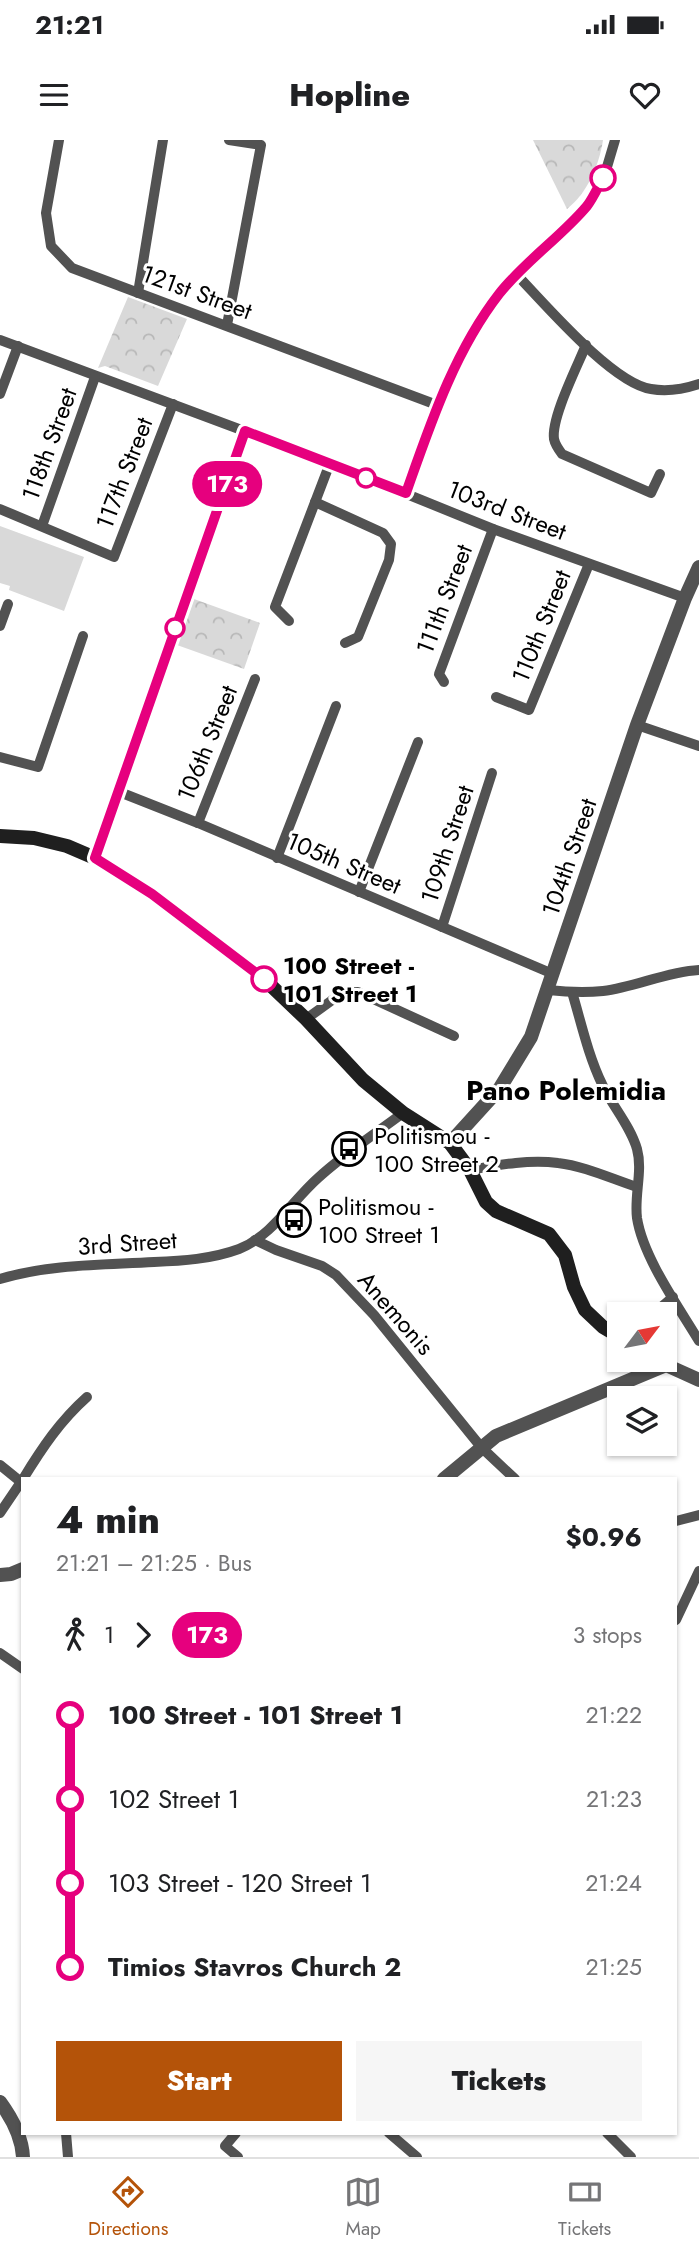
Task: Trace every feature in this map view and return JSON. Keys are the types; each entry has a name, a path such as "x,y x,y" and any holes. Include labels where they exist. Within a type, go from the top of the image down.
{"main road":[{"path":"0,836 34,838 67,846 95,858 152,894 264,979 363,1080 403,1112 450,1143 470,1171 486,1202 496,1211 549,1234 565,1255 573,1287 585,1310 607,1329"}],"street":[{"name":"121st Street","path":"59,140 46,213 51,246 72,268 437,405"},
{"path":"138,293 163,140"},
{"path":"227,325 261,145 229,140"},
{"path":"406,493 437,405 476,328 516,274 587,206 604,177 615,140"},
{"path":"516,274 586,345 622,376 649,389 673,390 699,384"},
{"name":"103rd Street","path":"0,340 330,463 493,529 685,598"},
{"path":"586,345 556,422 554,441 562,454 651,493 660,474"},
{"path":"0,394 18,346"},
{"name":"118th Street","path":"42,526 95,377"},
{"name":"117th Street","path":"42,526 114,557 173,404"},
{"path":"95,858 245,431"},
{"path":"289,621 275,607 330,463"},
{"path":"315,502 383,533 391,544 389,559 358,637 345,643"},
{"path":"0,509 42,526"},
{"name":"111th Street","path":"444,682 439,674 493,529"},
{"name":"110th Street","path":"496,698 529,710 589,564"},
{"name":"104th Street","path":"450,1143 500,1088 531,1037 637,725 699,566"},
{"path":"0,626 8,604"},
{"path":"0,757 38,767 83,636"},
{"name":"106th Street","path":"198,823 255,679"},
{"path":"277,858 336,706"},
{"path":"637,725 699,746"},
{"path":"359,892 418,742"},
{"name":"109th Street","path":"442,928 492,773"},
{"name":"105th Street","path":"117,791 553,974"},
{"path":"548,990 603,991 668,973 699,970"},
{"path":"306,1019 342,993 358,992 454,1036"},
{"path":"572,992 596,1071 637,1148 640,1166 637,1187 638,1218 645,1246 699,1341"},
{"name":"3rd Street","path":"0,1279 85,1266 183,1261 225,1254 242,1248 269,1230 320,1176 403,1112"},
{"path":"470,1171 502,1164 557,1163 637,1187"},
{"name":"Anemonis","path":"255,1240 322,1266 336,1275 374,1315 481,1447 513,1477"},
{"path":"667,1302 673,1297"},
{"path":"677,1370 699,1380"},
{"path":"446,1477 481,1447 508,1430 641,1372"},
{"path":"24,1477 51,1435 68,1414 87,1397"},
{"path":"0,1465 21,1479"},
{"path":"0,1513 21,1482"},
{"path":"677,1521 699,1515"},
{"path":"0,1575 21,1570"},
{"path":"677,1618 699,1571"},
{"path":"0,1653 21,1668"},
{"path":"0,2102 8,2113 23,2157"},
{"path":"66,2135 68,2157"},
{"path":"234,2135 225,2146 238,2157"},
{"path":"391,2135 417,2157"},
{"path":"609,2135 631,2157"}],"green space":[{"path":"533,140 603,140 591,178 567,209"},
{"path":"128,297 187,319 158,386 105,366 98,368"},
{"path":"0,526 84,557 64,611 9,590 10,586 0,583"},
{"path":"194,599 260,623 244,669 177,645"}],"bus line":[{"name":"173","path":"264,979 152,894 95,858 245,431 406,493 437,405 476,328 516,274 587,206 603,178"}],"place":[{"name":"100 Street - 101 Street 1","path":"264,979"},
{"name":"Politismou - 100 Street 2","path":"349,1149"},
{"name":"Politismou - 100 Street 1","path":"294,1220"}],"district":[{"name":"Pano Polemidia","path":"566,1090"}]}
